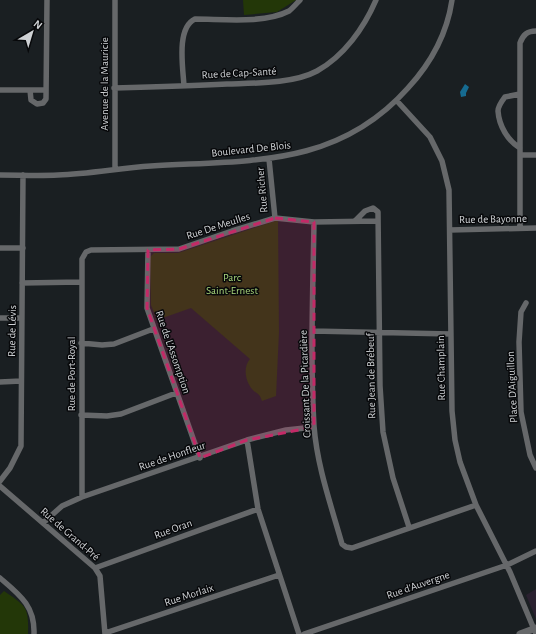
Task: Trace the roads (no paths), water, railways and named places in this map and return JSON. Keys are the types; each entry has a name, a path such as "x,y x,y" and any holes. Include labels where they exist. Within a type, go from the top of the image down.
{"street":[{"path":"30,90 31,100 37,104 44,103 46,99 47,0"},
{"name":"Avenue de la Mauricie","path":"115,0 115,168"},
{"path":"184,86 184,30 190,22 195,19 250,19 276,16 290,10 300,0"},
{"name":"Rue de Cap-Santé","path":"114,88 278,82 315,72 331,61 357,34 368,18 376,0"},
{"name":"Boulevard De Blois","path":"0,175 58,175 115,168 269,159 298,154 331,144 366,126 397,101 415,80 438,47 449,16 452,0"},
{"path":"520,228 520,43 523,35 530,31 536,31"},
{"path":"0,90 45,90"},
{"path":"520,94 505,97 500,104 498,111 504,130 511,143 520,148"},
{"name":"Rue Champlain","path":"397,101 430,137 442,161 448,190 450,230 452,411 455,440 460,462 476,505 507,565 535,630"},
{"path":"520,155 536,155"},
{"name":"Rue Richer","path":"269,159 274,218"},
{"name":"Rue de Lévis","path":"0,482 10,468 20,446 23,175"},
{"path":"356,220 365,211 373,208 378,212 378,221"},
{"name":"Rue De Meulles","path":"86,252 91,250 179,249 274,218 314,222 356,220 378,221"},
{"name":"Rue Jean de Brébeuf","path":"378,221 380,386 383,432 393,478 409,527"},
{"name":"Croissant De la Picardière","path":"314,222 312,331 314,427 324,484 342,544 346,547 352,548 476,505"},
{"name":"Rue de Bayonne","path":"450,230 536,228"},
{"path":"0,248 23,248"},
{"name":"Rue de L'Assomption","path":"148,250 147,308 200,458"},
{"name":"Rue de Port-Royal","path":"82,497 81,282 82,259 86,252"},
{"path":"22,283 81,282"},
{"name":"Place D'Aiguillon","path":"526,304 521,312 519,342 521,412 530,455 536,468"},
{"path":"0,318 22,318"},
{"path":"81,343 102,346 114,344 154,329"},
{"path":"312,331 380,334 451,334"},
{"path":"0,382 21,381"},
{"path":"81,415 106,416 121,414 176,393"},
{"name":"Rue de Honfleur","path":"43,523 62,506 82,497 200,458 248,440 286,430 314,427"},
{"path":"248,440 258,509 299,634"},
{"name":"Rue de Grand-Pré","path":"0,486 95,568 100,576 105,633"},
{"name":"Rue Oran","path":"95,568 258,509"},
{"name":"Rue d'Auvergne","path":"304,634 507,565 536,551"},
{"name":"Rue Morlaix","path":"105,633 279,575"},
{"path":"0,578 23,598 32,613 34,634"},
{"path":"520,634 535,630"}],"water":[{"path":"465,84 469,87 466,96 461,97 460,92"}],"park label":[{"name":"Parc Saint-Ernest","path":"232,283"}]}
